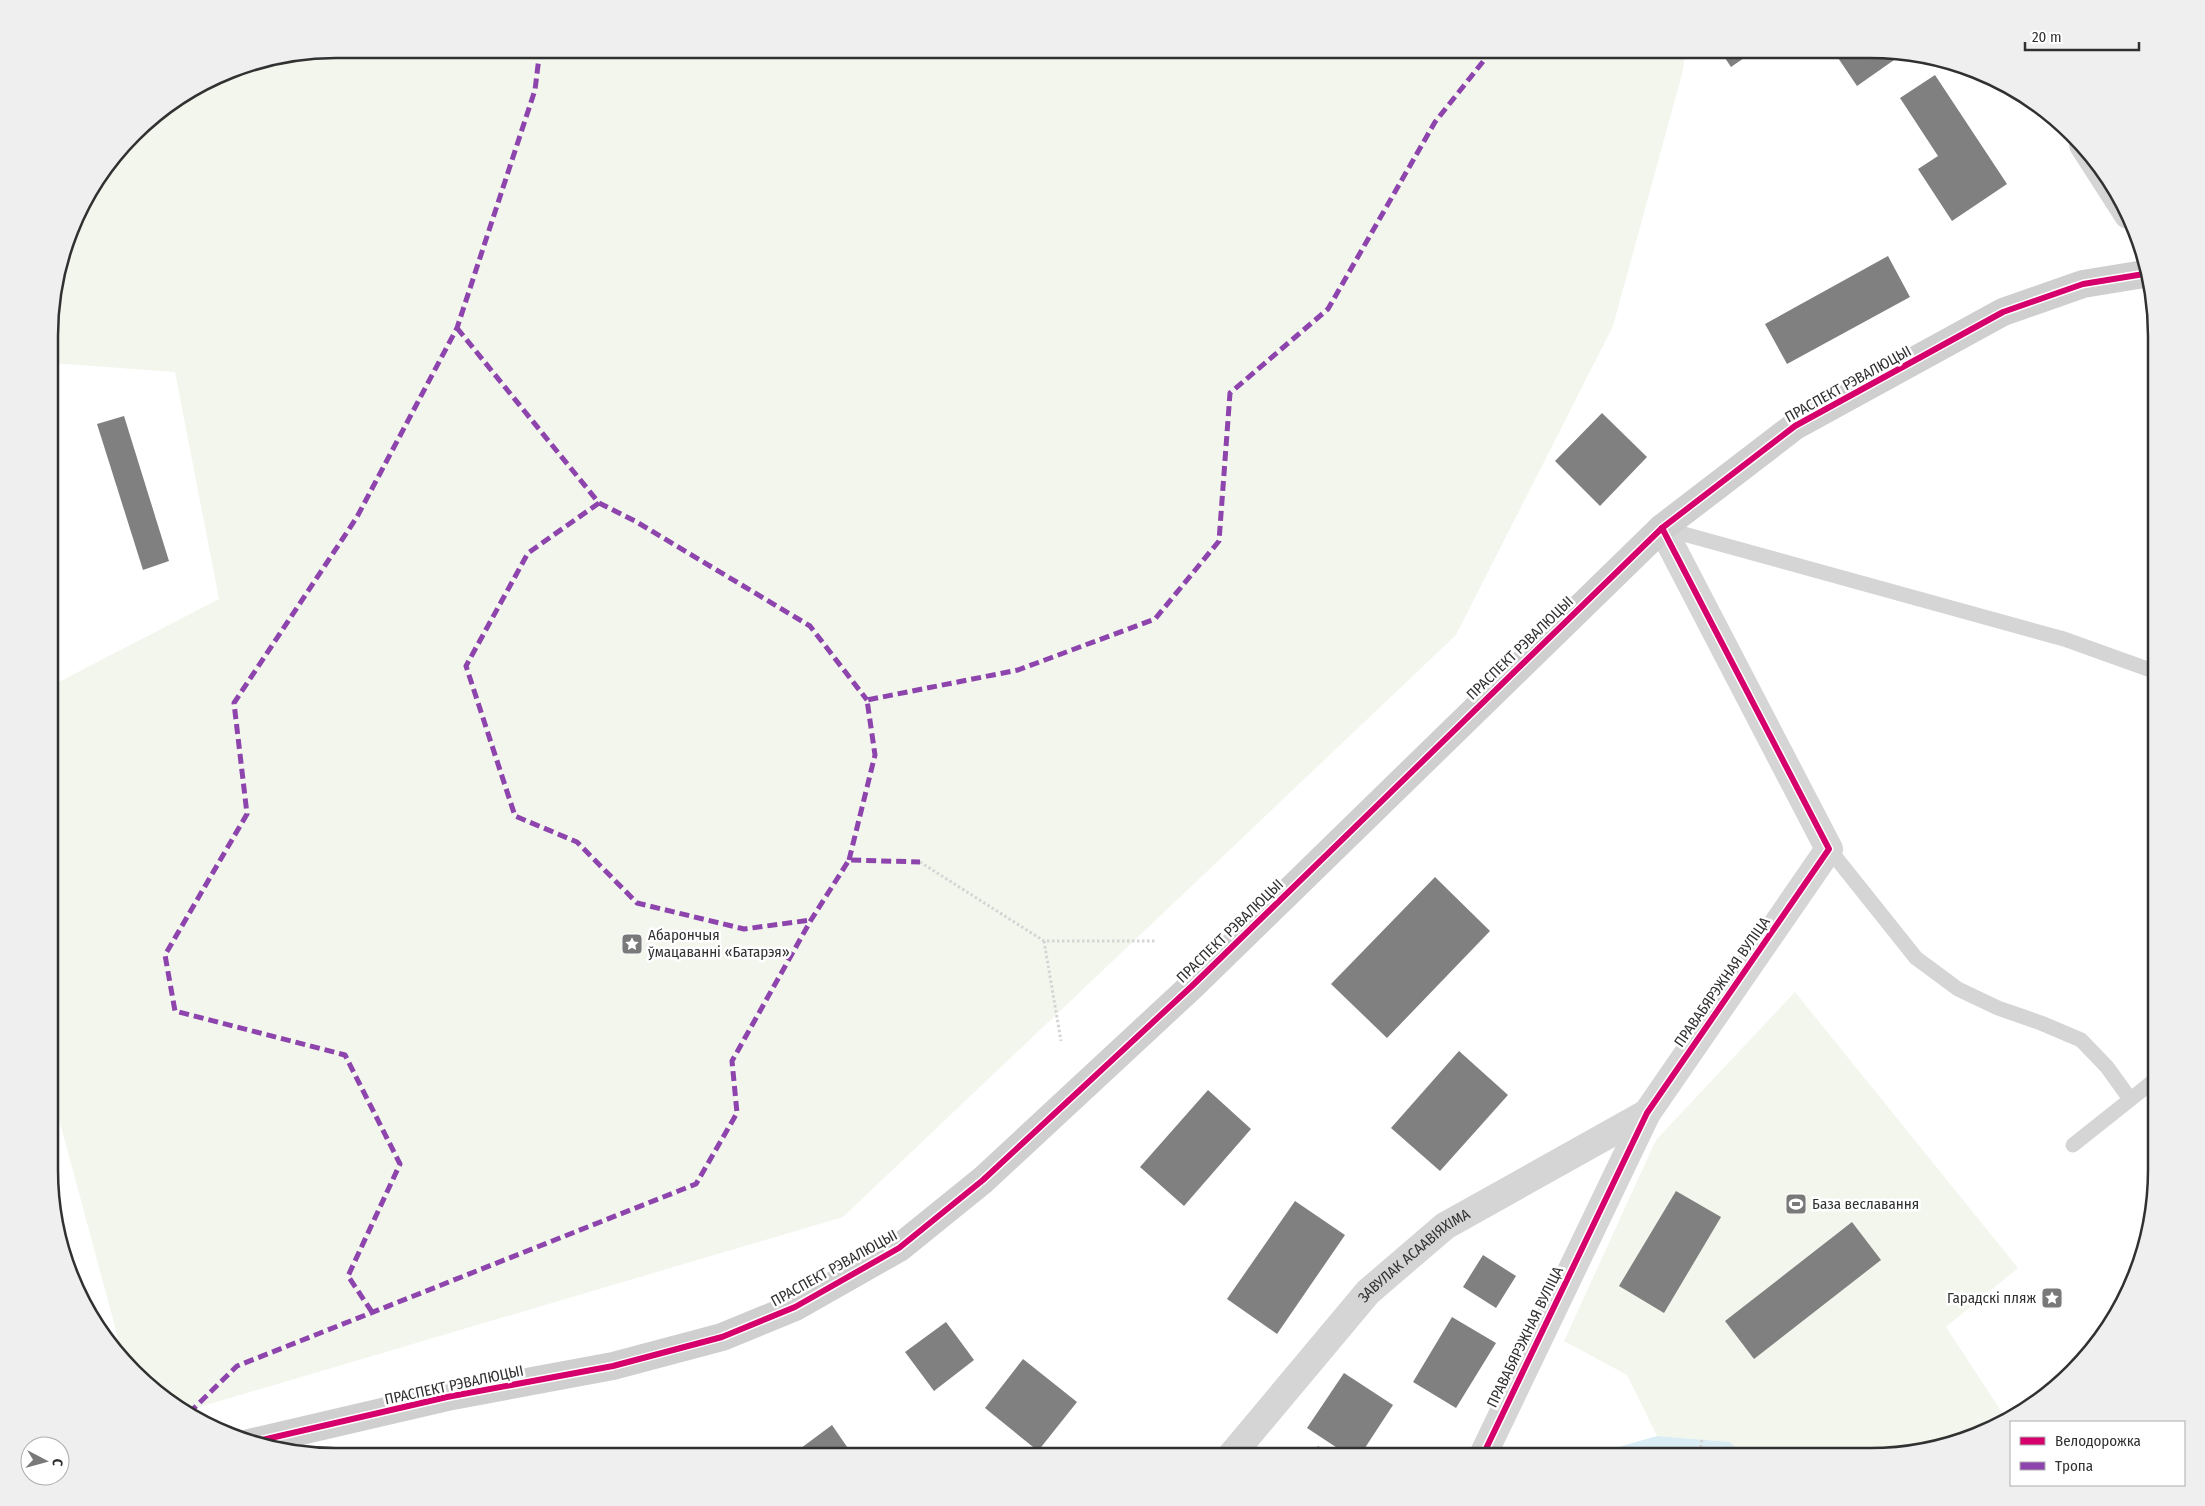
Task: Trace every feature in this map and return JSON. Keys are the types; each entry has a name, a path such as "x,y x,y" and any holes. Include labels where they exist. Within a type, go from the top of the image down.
{"main road":[{"name":"ПРАСПЕКТ РЭВАЛЮЦЫІ","path":"265,1439 447,1397 613,1366 722,1337 795,1307 899,1248 983,1180 1193,985 1662,528 1795,426 2003,312 2083,284 2140,275"}],"street":[{"path":"1662,528 1829,849"},
{"name":"ПРАВАБЯРЭЖНАЯ ВУЛІЦА","path":"1486,1448 1647,1113 1829,849"},
{"name":"ЗАВУЛАК АСААВІЯХІМА","path":"1238,1448 1368,1292 1444,1226 1647,1113"}],"lane":[{"path":"1662,528 2064,639 2148,669"},
{"path":"1829,849 1916,958 1958,989 1998,1008 2081,1040 2107,1067 2130,1099"},
{"path":"2073,1145 2148,1085"}],"path":[{"path":"920,862 1044,941 1157,941"},
{"path":"1044,941 1061,1041"},
{"path":"1700,1448 1702,1439"}],"shaded area":[{"path":"336,57 1685,57 1682,74 1613,326 1456,635 843,1217 193,1409 181,1402 152,1379 120,1346 58,1115 58,682 219,599 175,372 58,364 60,299 72,246 86,213 104,181 127,152 152,127 181,104 213,86 246,72 281,63"},
{"name":"База веславання","path":"1795,992 2018,1268 1946,1327 2003,1414 1959,1434 1924,1443 1887,1448 1736,1448 1730,1442 1657,1436 1627,1375 1564,1341 1656,1140"},
{"path":"1657,1436 1730,1442 1736,1448 1615,1448"}],"building":[{"path":"1724,57 1745,57 1731,67"},
{"path":"1837,57 1896,59 1857,86"},
{"path":"1935,75 2007,184 1952,221 1918,169 1938,156 1900,98"},
{"path":"1888,256 1910,297 1787,364 1765,324"},
{"path":"1602,413 1647,457 1600,506 1555,461"},
{"path":"124,416 169,561 143,570 97,424"},
{"path":"1435,877 1490,931 1387,1038 1331,984"},
{"path":"1459,1051 1508,1095 1440,1171 1391,1128"},
{"path":"1208,1090 1251,1129 1184,1206 1140,1167"},
{"path":"1676,1191 1721,1217 1664,1313 1619,1286"},
{"path":"1295,1201 1345,1235 1277,1334 1227,1299"},
{"path":"1852,1222 1881,1260 1754,1359 1725,1321"},
{"path":"1483,1255 1516,1276 1496,1308 1463,1287"},
{"path":"1452,1317 1496,1343 1456,1408 1413,1382"},
{"path":"946,1322 974,1360 934,1391 905,1352"},
{"path":"1023,1359 1077,1402 1040,1448 1034,1448 985,1408"},
{"path":"1344,1373 1393,1405 1365,1448 1337,1448 1307,1428"},
{"path":"832,1425 848,1448 801,1448"}],"marked path":[{"path":"372,1312 348,1276 400,1164 345,1055 175,1011 165,955 247,814 234,703 357,517 457,328 535,90 539,57"},
{"path":"849,860 875,755 867,700 1018,670 1155,619 1219,541 1230,393 1328,309 1435,122 1487,57"},
{"path":"457,328 599,503 635,521 810,626 867,700"},
{"path":"599,503 528,553 466,666 515,816 577,842 637,903 744,929 811,920"},
{"path":"193,1409 237,1366 696,1184 737,1113 732,1061 811,920 849,860 920,862"}],"cycle path":[{"path":"265,1439 447,1397 613,1366 722,1337 795,1307 899,1248 983,1180 1193,985 1662,528 1795,426 2003,312 2083,284 2140,275"},
{"path":"1486,1448 1647,1113 1829,849 1662,528"}],"place":[{"name":"Абарончыя ўмацаванні «Батарэя»","path":"632,944"},
{"name":"База веславання","path":"1796,1204"},
{"name":"Гарадскі пляж","path":"2052,1298"}]}
